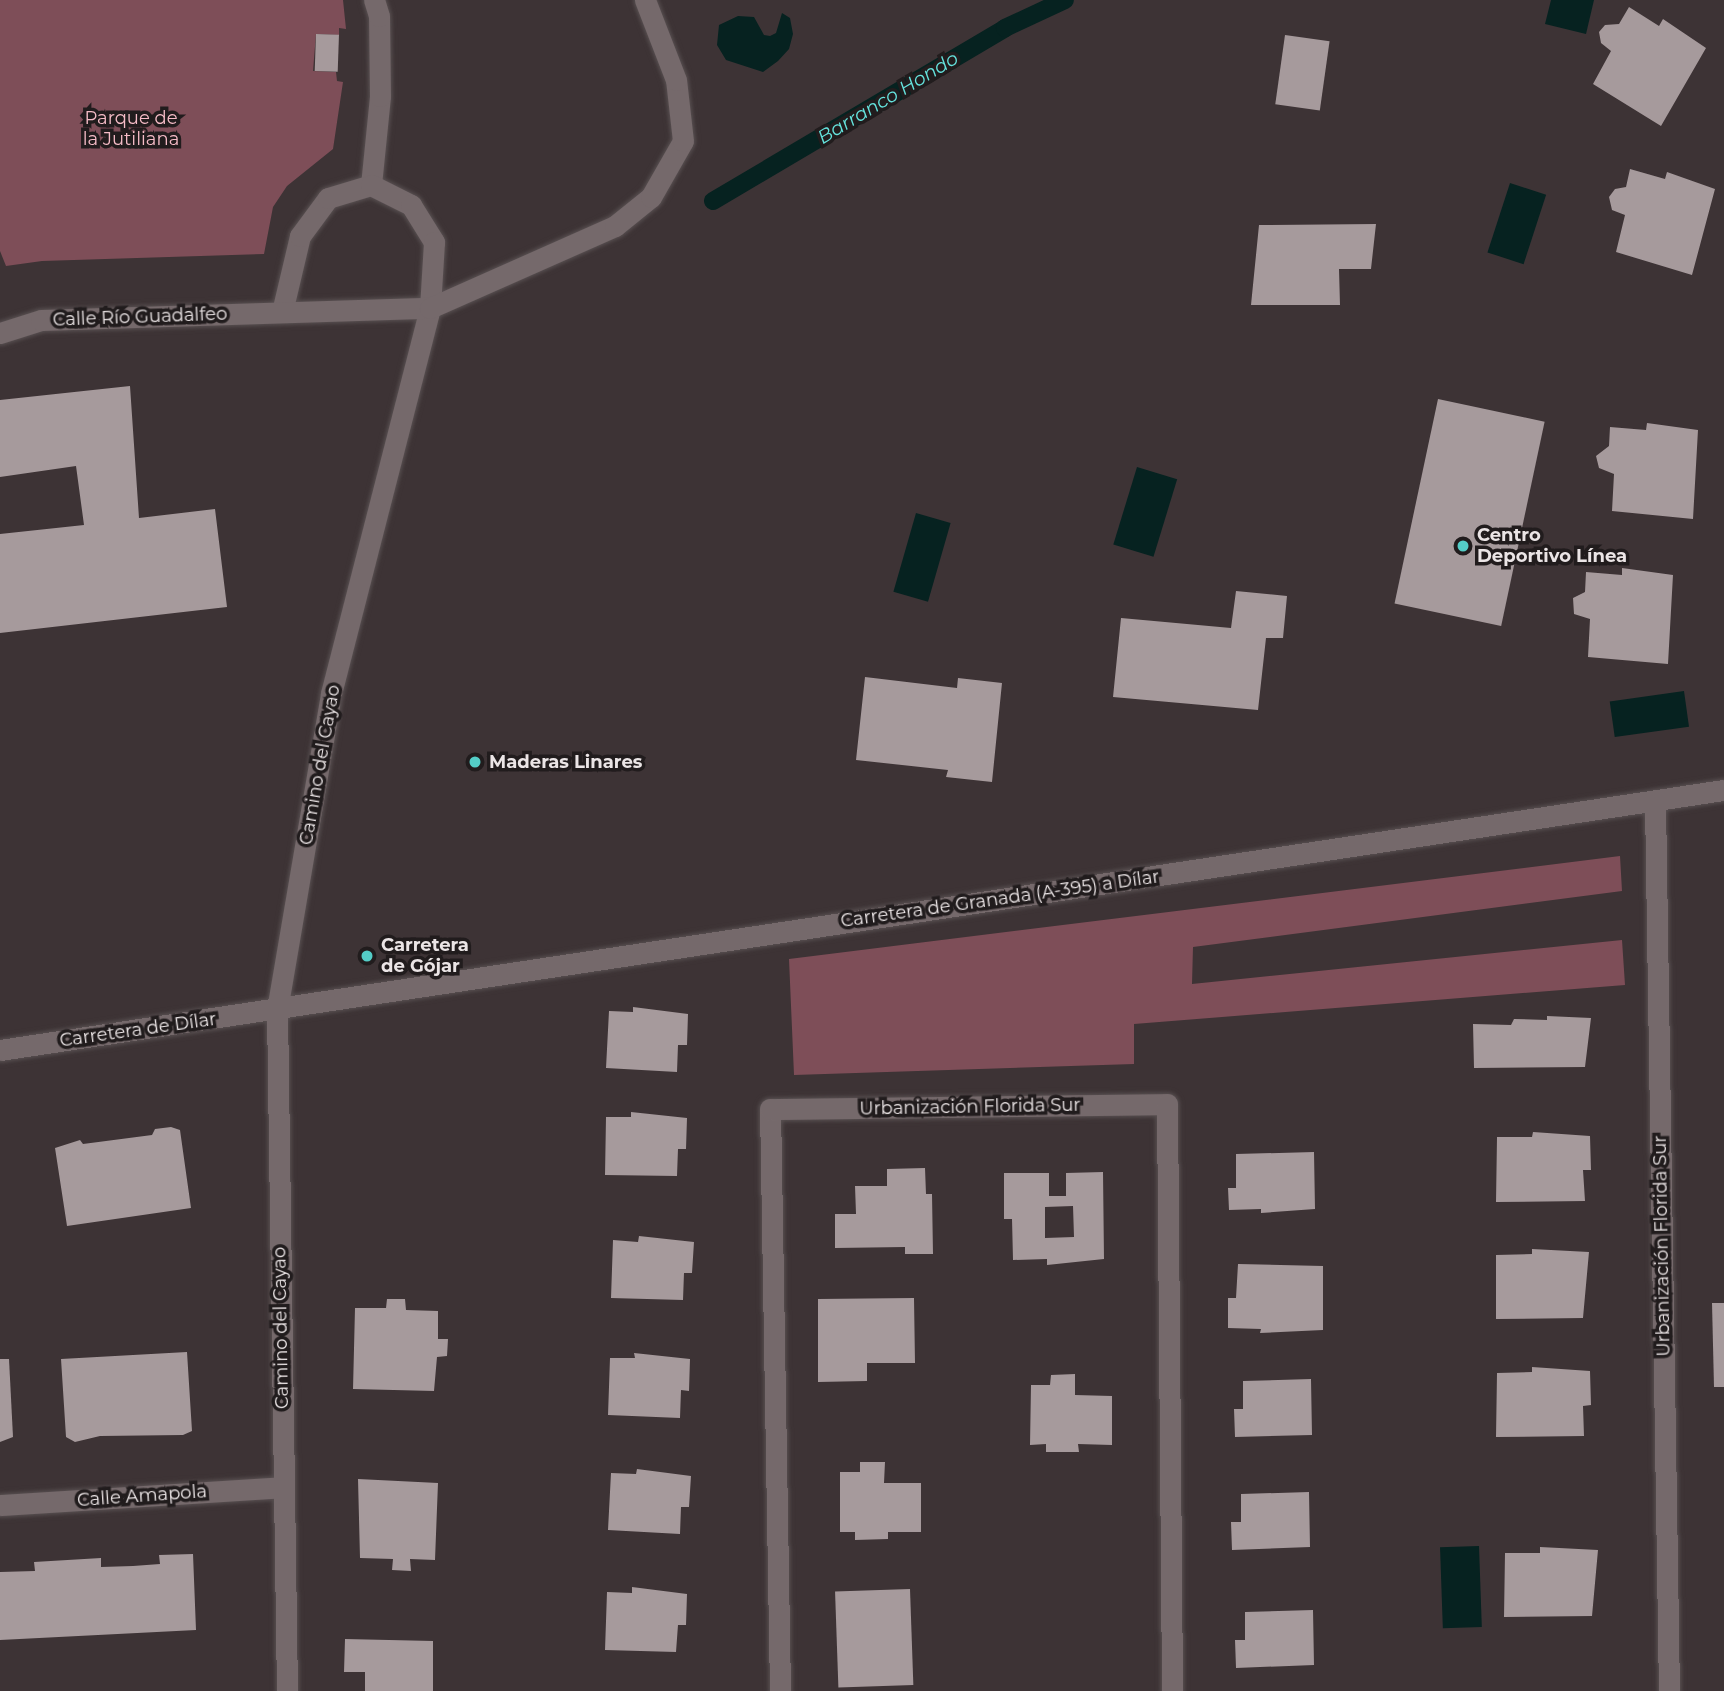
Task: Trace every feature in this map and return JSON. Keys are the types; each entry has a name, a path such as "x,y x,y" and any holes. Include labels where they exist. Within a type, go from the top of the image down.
{"street":[{"path":"282,312 300,236 328,198 371,185 380,96 379,16 374,0"},
{"path":"430,308 615,226 651,197 683,141 676,80 645,0"},
{"name":"Camino del Cayao","path":"287,1691 277,1010 331,694 430,308 434,242 411,205 371,185"},
{"name":"Calle Río Guadalfeo","path":"0,333 41,320 430,308"},
{"name":"Carretera de Granada (A-395) a Dílar","path":"277,1010 1724,790"},
{"name":"Urbanización Florida Sur","path":"1655,802 1669,1691"},
{"name":"Carretera de Dílar","path":"0,1050 277,1010"},
{"name":"Urbanización Florida Sur","path":"780,1691 769,1109 1167,1104 1172,1691"},
{"name":"Calle Amapola","path":"0,1505 283,1488"}],"green space":[{"name":"Parque de la Jutiliana","path":"0,0 343,0 346,29 339,28 339,35 316,34 313,71 336,72 337,81 343,82 333,149 287,186 273,207 264,254 42,261 6,266 0,251"},
{"path":"1620,856 1622,891 1193,947 1192,984 1622,940 1625,985 1134,1024 1134,1064 794,1075 789,959"}],"water":[{"path":"1551,0 1594,0 1586,34 1545,24"},
{"path":"782,13 790,18 793,34 789,49 778,61 763,72 726,60 717,45 719,25 738,16 754,17 764,35 770,36 776,33"},
{"path":"1510,183 1546,195 1524,264 1487,252"},
{"path":"1137,467 1177,479 1153,557 1113,544"},
{"path":"916,513 951,523 928,602 893,592"},
{"path":"1684,691 1689,727 1615,737 1610,701"},
{"path":"1479,1546 1482,1627 1443,1628 1440,1547"}],"building":[{"path":"1629,7 1659,26 1663,19 1706,48 1661,126 1593,84 1611,51 1601,43 1599,32 1605,25 1619,24"},
{"path":"316,34 339,35 338,72 315,71"},
{"path":"1285,35 1330,41 1320,111 1275,104"},
{"path":"1630,169 1665,179 1667,172 1715,189 1692,275 1616,252 1625,215 1612,210 1609,197 1615,189 1626,187"},
{"path":"1376,224 1371,269 1339,269 1340,305 1251,305 1259,225"},
{"path":"130,386 139,518 215,509 227,607 0,633 0,534 84,525 76,466 0,477 0,400"},
{"path":"1438,399 1545,422 1501,626 1395,603"},
{"path":"1647,423 1698,430 1693,519 1612,511 1614,474 1599,468 1596,456 1609,446 1610,427 1646,430"},
{"path":"1622,568 1673,575 1668,664 1588,657 1590,619 1574,614 1573,598 1585,592 1586,572 1622,575"},
{"path":"1236,591 1287,596 1283,638 1266,638 1258,710 1113,697 1121,618 1231,628"},
{"path":"865,677 957,688 958,678 1002,683 992,782 946,777 948,770 856,760"},
{"path":"633,1007 688,1014 687,1045 678,1045 677,1072 606,1068 609,1011 633,1012"},
{"path":"1547,1016 1591,1018 1585,1067 1474,1068 1473,1024 1511,1025 1514,1019 1547,1020"},
{"path":"631,1112 687,1118 686,1149 678,1149 677,1176 605,1175 606,1117 631,1117"},
{"path":"171,1127 180,1130 191,1208 67,1226 55,1148 80,1140 83,1144 152,1135 155,1129"},
{"path":"1533,1132 1590,1136 1591,1170 1583,1170 1585,1201 1496,1202 1497,1137 1532,1137"},
{"path":"1314,1152 1315,1209 1261,1213 1261,1209 1229,1210 1228,1188 1236,1188 1236,1154"},
{"path":"925,1168 926,1194 932,1194 933,1254 905,1254 905,1247 835,1248 835,1214 856,1214 855,1186 887,1186 887,1169"},
{"path":"1103,1172 1104,1259 1047,1265 1047,1259 1013,1260 1012,1219 1004,1219 1004,1173 1049,1173 1049,1196 1066,1196 1066,1173","holes":["1073,1206 1074,1237 1045,1238 1045,1207"]},
{"path":"639,1236 694,1242 692,1273 684,1273 683,1300 611,1298 613,1240 638,1242"},
{"path":"1532,1249 1589,1252 1583,1318 1496,1319 1496,1255 1532,1254"},
{"path":"1238,1264 1323,1266 1323,1330 1260,1333 1261,1329 1228,1328 1228,1298 1236,1298"},
{"path":"914,1298 915,1363 867,1363 867,1381 818,1382 818,1299"},
{"path":"387,1299 405,1299 406,1310 438,1311 438,1339 448,1339 447,1356 437,1357 434,1391 353,1389 355,1308 386,1308"},
{"path":"1712,1303 1724,1303 1724,1387 1714,1387"},
{"path":"187,1352 192,1431 183,1435 100,1436 75,1442 66,1437 61,1359"},
{"path":"634,1353 690,1359 689,1391 681,1390 680,1418 608,1415 610,1358 635,1358"},
{"path":"0,1359 9,1359 13,1437 0,1442"},
{"path":"1532,1367 1590,1371 1591,1405 1583,1406 1584,1436 1496,1437 1497,1373 1532,1372"},
{"path":"1075,1374 1075,1395 1112,1396 1112,1445 1078,1444 1079,1452 1046,1452 1046,1444 1030,1445 1031,1385 1050,1385 1051,1375"},
{"path":"1311,1379 1312,1435 1235,1437 1234,1409 1243,1409 1243,1381"},
{"path":"860,1462 885,1462 884,1483 921,1483 921,1532 888,1532 888,1539 855,1540 855,1532 840,1532 840,1472 860,1472"},
{"path":"637,1469 691,1476 689,1507 681,1507 680,1534 608,1530 611,1473 636,1474"},
{"path":"358,1479 438,1483 435,1560 410,1559 411,1571 392,1570 393,1559 360,1558"},
{"path":"1309,1492 1310,1547 1232,1550 1231,1522 1241,1522 1241,1494"},
{"path":"1540,1547 1598,1550 1592,1616 1504,1617 1505,1553 1540,1553"},
{"path":"193,1554 196,1630 0,1640 0,1572 35,1571 34,1562 101,1558 101,1567 160,1564 159,1555"},
{"path":"632,1587 687,1594 686,1625 678,1625 676,1652 605,1650 607,1592 632,1593"},
{"path":"910,1589 913,1685 838,1688 835,1592"},
{"path":"1313,1610 1314,1665 1236,1668 1235,1640 1245,1640 1245,1612"},
{"path":"345,1639 433,1641 433,1691 365,1691 365,1672 344,1672"}],"waterway":[{"name":"Barranco Hondo","path":"713,201 1005,28 1065,0"}],"place":[{"name":"Centro Deportivo Línea","path":"1463,546"},
{"name":"Maderas Linares","path":"475,762"},
{"name":"Carretera de Gójar","path":"367,956"}]}
